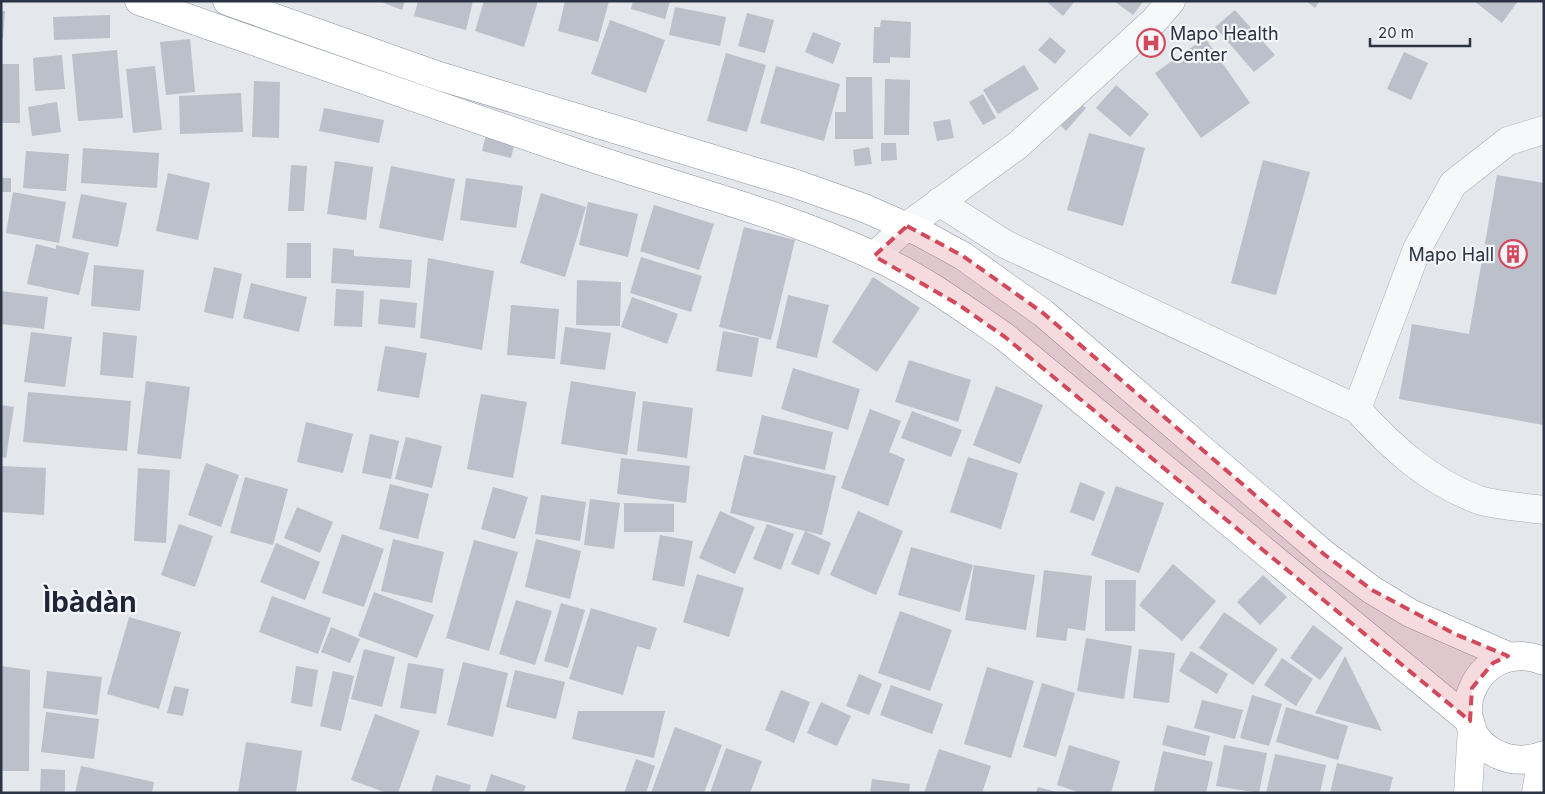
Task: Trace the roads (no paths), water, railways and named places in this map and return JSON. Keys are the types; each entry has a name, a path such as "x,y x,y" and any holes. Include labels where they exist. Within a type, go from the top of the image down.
{"main road":[{"path":"227,1 439,76 796,184 864,208 907,226 963,256 1043,313 1325,555 1372,590 1419,617 1508,656"},
{"path":"153,4 508,130 739,204 874,256 959,305 1005,337 1471,725 1480,742 1494,753 1509,760 1525,760 1543,756 1536,793"},
{"path":"1468,793 1471,725 1468,705 1472,688 1480,674 1493,663 1508,656 1521,655 1544,661"}],"street":[{"path":"874,256 907,226 1018,145 1154,21 1171,1"},
{"path":"1357,409 1417,249 1453,184 1508,141 1544,130"},
{"path":"939,202 1005,244 1357,409 1389,444 1434,479 1480,500 1544,510"}],"place":[{"name":"Mapo Health Center","path":"1151,43"},
{"name":"Mapo Hall","path":"1513,254"}],"district":[{"name":"Ìbàdàn","path":"90,602"}]}
